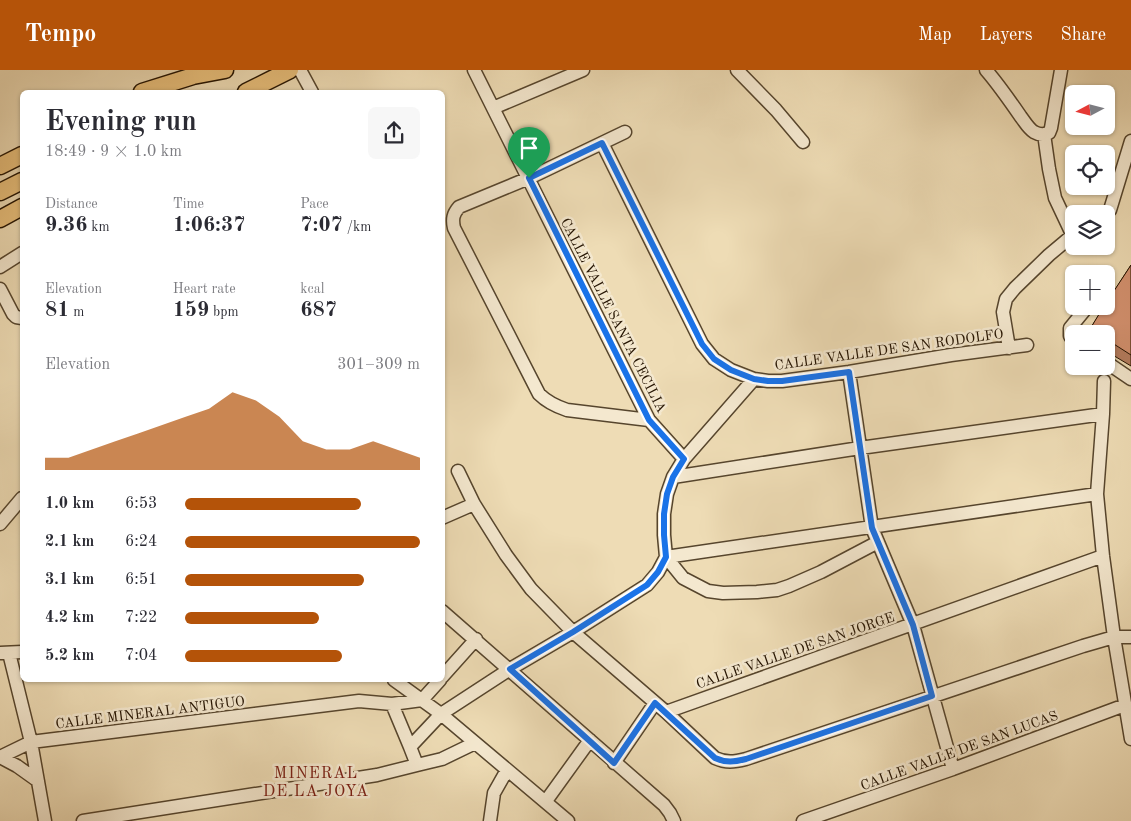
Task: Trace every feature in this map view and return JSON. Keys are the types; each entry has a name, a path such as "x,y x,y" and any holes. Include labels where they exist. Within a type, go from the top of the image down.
{"main road":[{"path":"148,90 193,76 225,70"},
{"path":"250,90 290,70"},
{"path":"0,166 20,156"},
{"path":"0,192 20,182"},
{"path":"0,219 20,208"}],"street":[{"path":"300,70 311,90"},
{"name":"CALLE VALLE SANTA CECILIA","path":"474,70 649,420 684,459"},
{"path":"493,108 583,70"},
{"path":"737,70 776,110 803,142"},
{"path":"986,70 1028,127 1038,134 1049,133 1061,70"},
{"path":"625,132 529,178 459,207 453,216 453,221 454,228 539,394 546,402 567,410 649,420"},
{"path":"1044,134 1055,198 1065,218"},
{"path":"1112,205 1131,141"},
{"name":"CALLE VALLE DE SAN RODOLFO","path":"602,143 702,344 714,359 731,370 754,379 782,381 1027,345"},
{"path":"1009,348 1003,312 1006,299 1015,288 1065,241"},
{"path":"0,267 20,254"},
{"path":"0,289 13,314 20,318"},
{"path":"1072,325 1081,315"},
{"path":"1115,368 1131,379"},
{"path":"849,372 872,528 913,625 954,769"},
{"path":"410,747 442,714 510,669 647,585 658,572 666,557 664,514 667,494 673,477 684,459 754,379"},
{"path":"1104,381 1097,494 1114,637 1131,739"},
{"path":"673,477 860,448 1103,414"},
{"path":"458,470 474,504 506,555 531,589 573,632 666,712 715,758 722,761 729,762 746,759 1083,646 1114,637 1131,637"},
{"path":"666,557 1097,494"},
{"path":"0,524 20,500"},
{"path":"445,517 474,504"},
{"path":"666,557 683,578 708,590 723,593 757,592 777,590 789,586 821,572 878,542"},
{"name":"CALLE VALLE DE SAN JORGE","path":"666,712 1103,556"},
{"path":"445,613 664,805 674,821"},
{"path":"445,674 476,639"},
{"path":"11,653 31,742 45,821"},
{"path":"397,682 442,714 568,821"},
{"path":"422,700 438,682"},
{"name":"CALLE MINERAL ANTIGUO","path":"0,757 31,742 359,701 392,704 422,700"},
{"path":"614,763 655,703"},
{"path":"392,704 416,765"},
{"name":"CALLE VALLE DE SAN LUCAS","path":"803,821 954,769 1125,705"},
{"path":"546,801 590,740"},
{"path":"84,821 377,775 442,759 475,743"},
{"path":"0,757 38,781"},
{"path":"490,821 494,793 507,770"}],"building":[{"path":"1131,265 1131,355 1115,345 1115,325 1092,325 1099,315 1115,315 1115,289"}],"district":[{"name":"MINERAL DE LA JOYA","path":"316,781"}],"route":[{"path":"602,143 702,344 714,359 731,370 754,379 768,381 782,381 849,372 872,528 913,625 932,696 746,759 729,762 715,758 655,703 614,763 510,669 647,585 658,572 666,557 664,514 667,494 673,477 684,459 649,420 529,178 602,143"}]}
